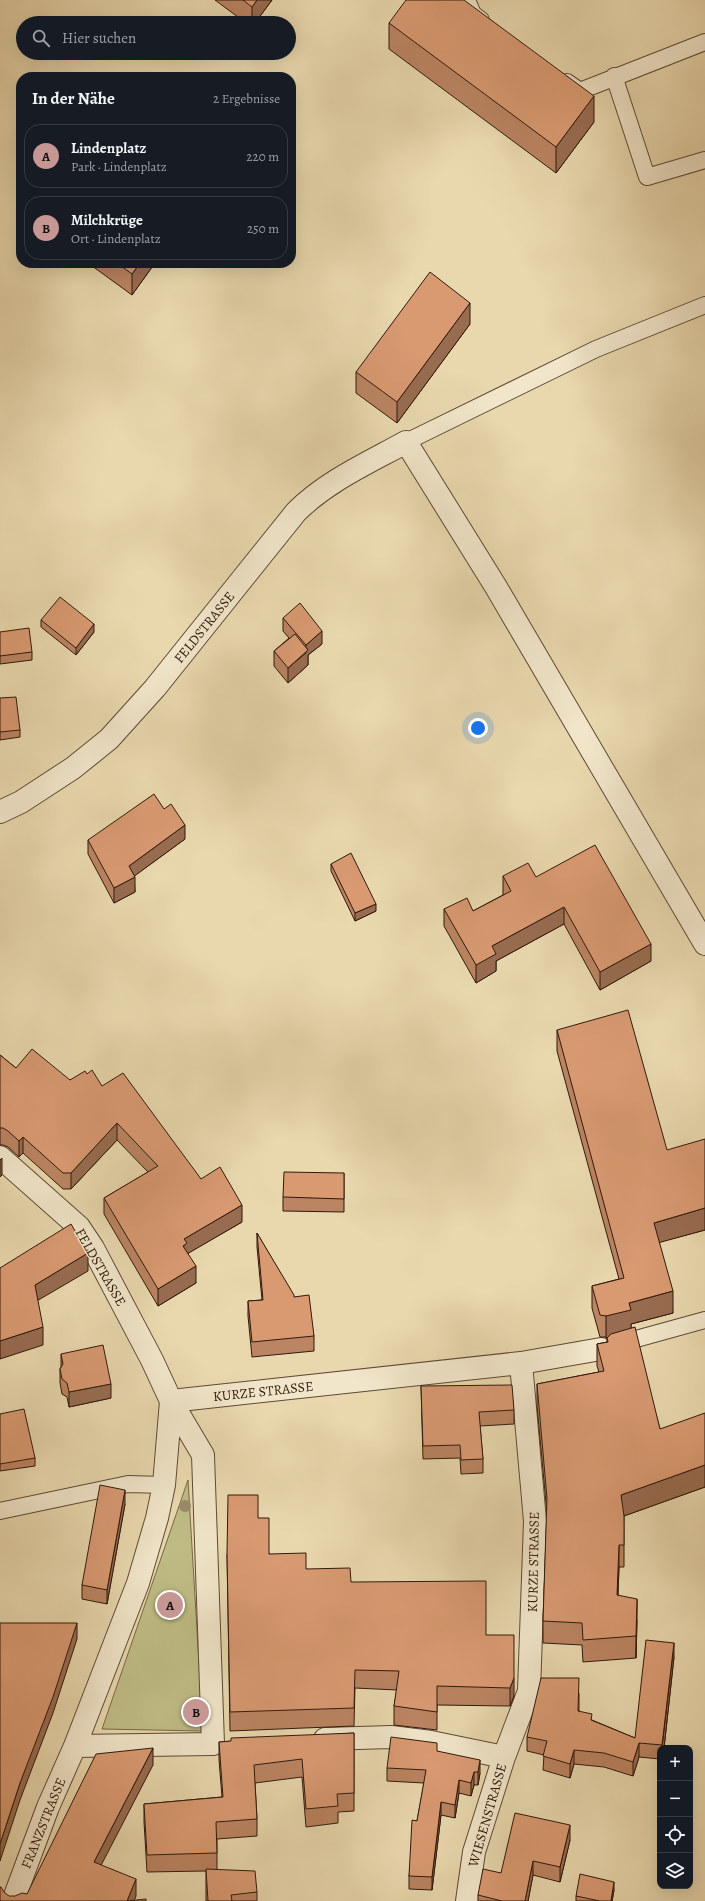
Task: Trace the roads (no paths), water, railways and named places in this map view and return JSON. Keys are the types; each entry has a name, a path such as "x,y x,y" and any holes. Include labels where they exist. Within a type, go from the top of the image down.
{"street":[{"name":"FELDSTRASSE","path":"0,812 21,802 73,768 109,739 155,688 296,512 313,496 343,476 406,442"},
{"path":"406,442 496,587 705,944"},
{"name":"FELDSTRASSE","path":"0,1157 79,1227 93,1248 152,1360 171,1401 203,1456 221,1744 75,1746"},
{"name":"KURZE STRASSE","path":"171,1401 522,1363 601,1349"},
{"name":"KURZE STRASSE","path":"504,1757 529,1691 535,1521 522,1363"},
{"name":"FRANZSTRASSE","path":"13,1901 48,1807 75,1746 138,1583 157,1518 164,1485 171,1401"},
{"name":"WIESENSTRASSE","path":"308,1740 391,1737 504,1757 474,1852 467,1901"}],"lane":[{"path":"467,0 473,14 492,28"},
{"path":"555,73 580,91 614,76 705,42"},
{"path":"614,76 647,177 705,160"},
{"path":"406,442 596,349 705,305"},
{"name":"KURZE STRASSE","path":"601,1349 705,1320"},
{"path":"0,1511 128,1484 164,1485"}],"place":[{"name":"Lindenplatz","path":"170,1605"},
{"name":"Milchkrüge","path":"196,1712"}]}
